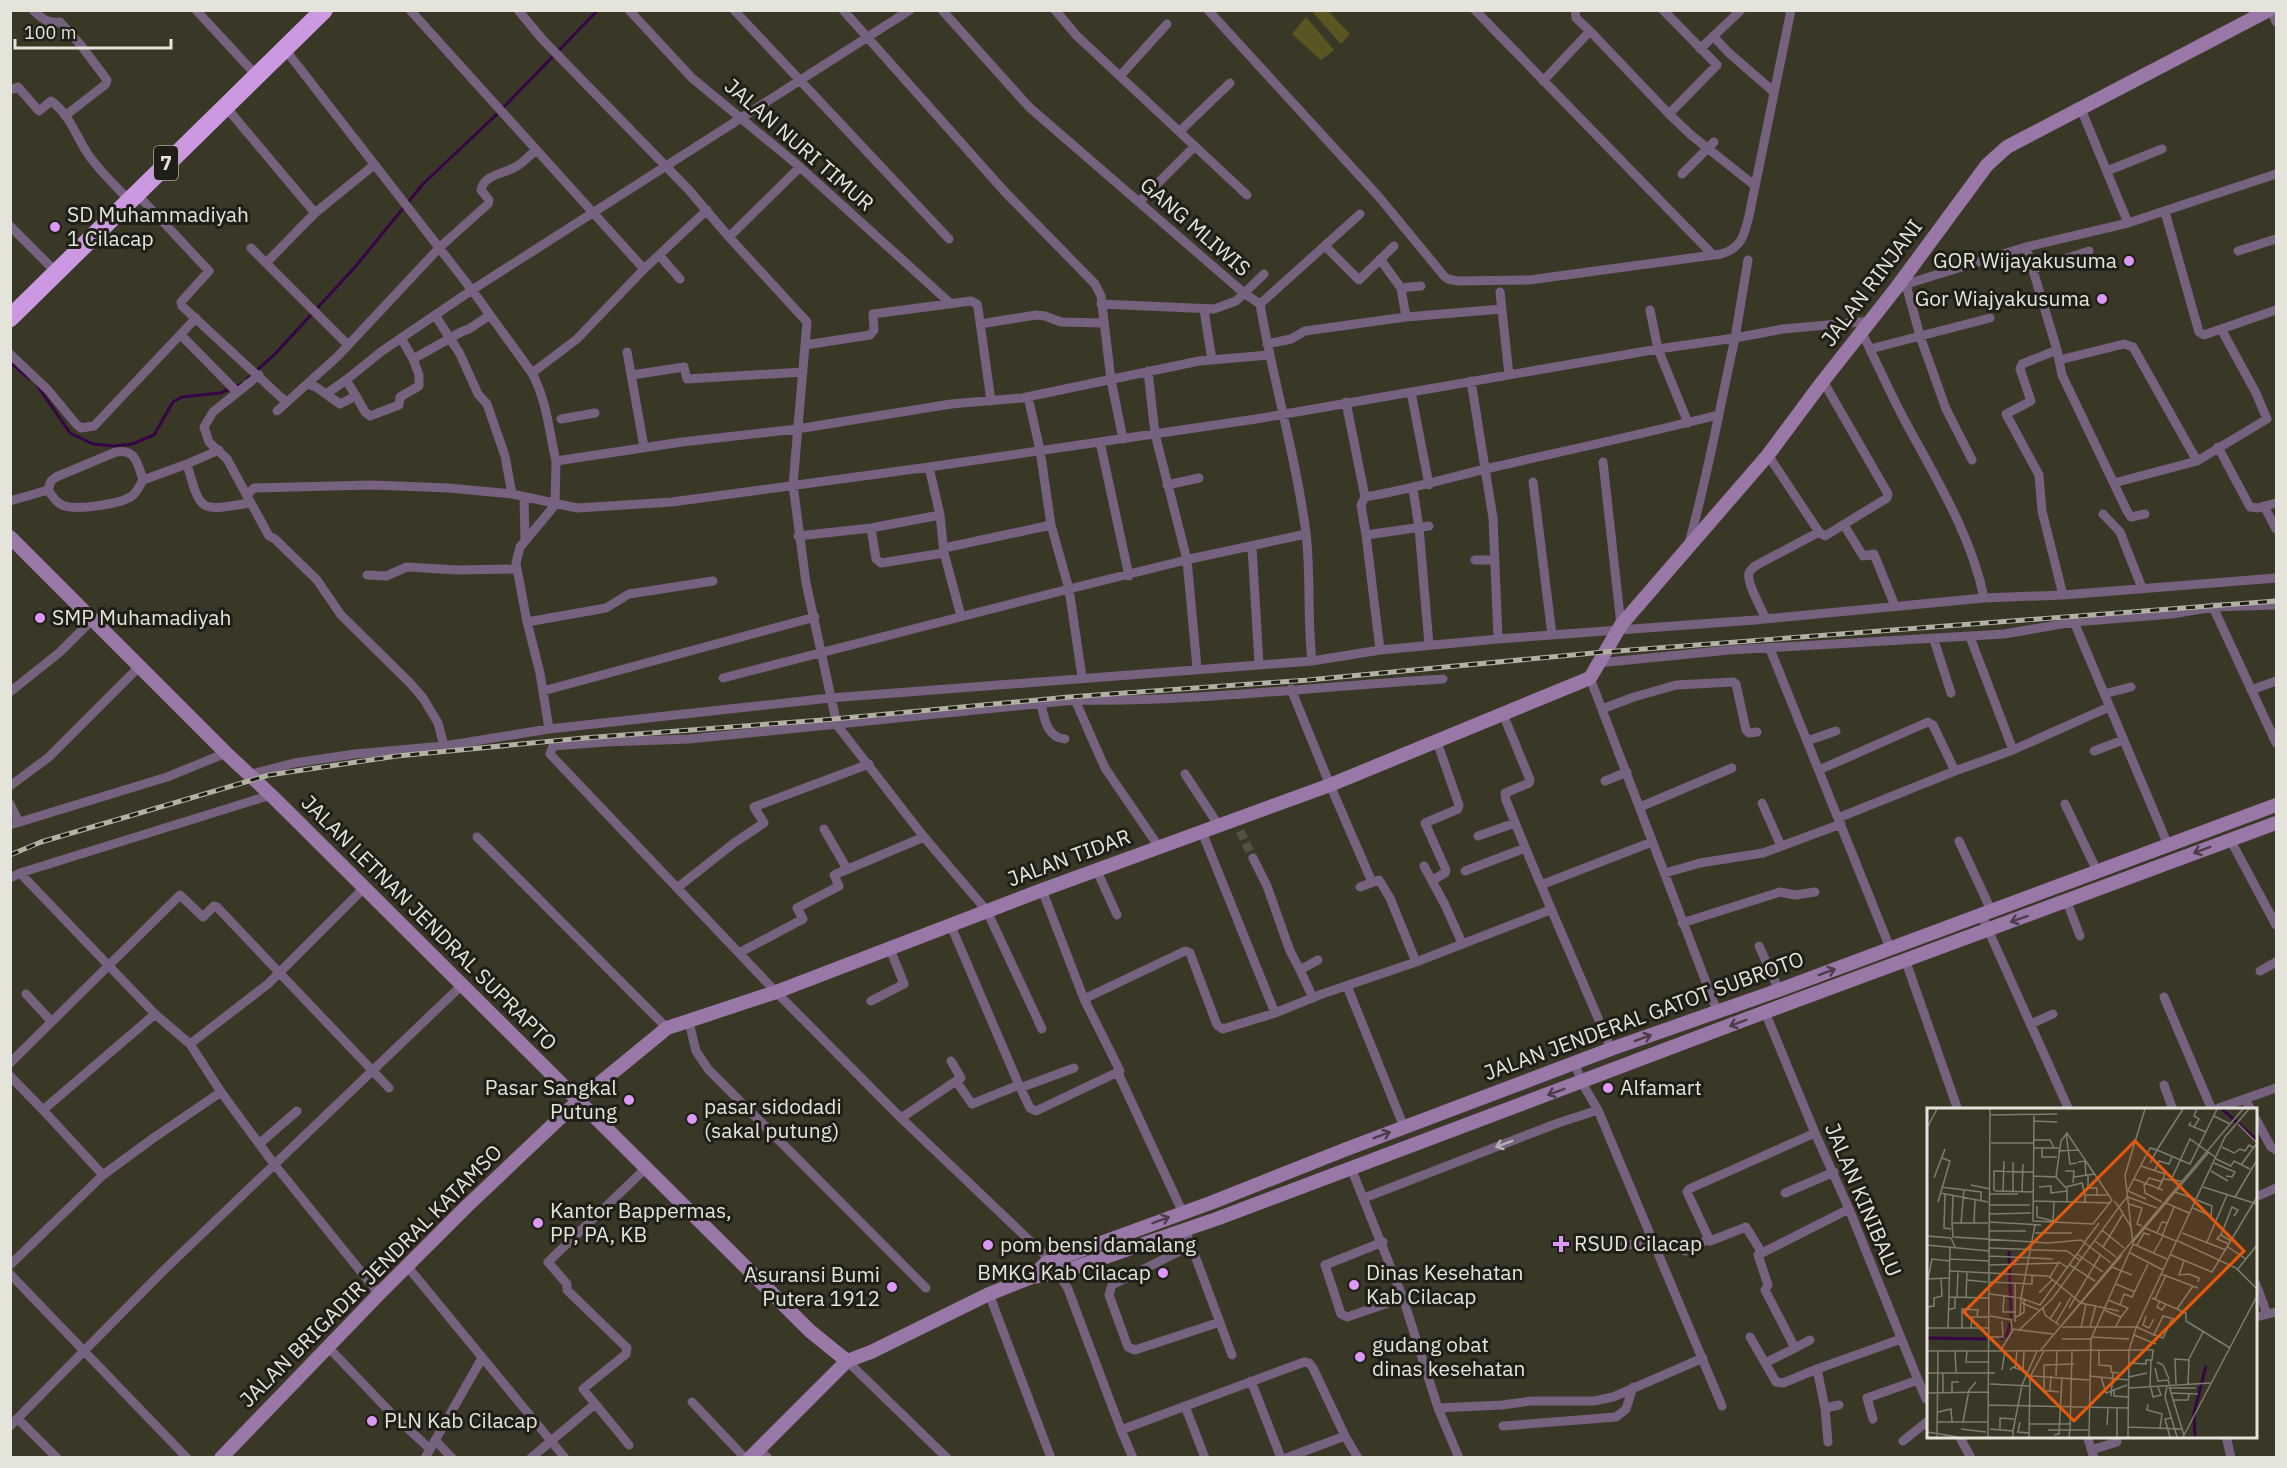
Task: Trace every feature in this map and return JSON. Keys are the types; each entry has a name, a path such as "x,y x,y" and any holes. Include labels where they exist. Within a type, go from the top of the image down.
{"highway":[{"name":"7","path":"10,318 324,10"}],"main road":[{"name":"JALAN RINJANI","path":"1590,678 1620,627 1768,455 1823,381 1902,286 1987,165 2007,147 2270,10"},
{"name":"JALAN LETNAN JENDRAL SUPRAPTO","path":"11,538 810,1331 847,1361"},
{"name":"JALAN TIDAR","path":"578,1101 667,1028 776,992 1159,847 1219,826 1238,826 1330,785 1590,678"},
{"name":"JALAN JENDERAL GATOT SUBROTO","path":"759,1455 847,1361 989,1294 1182,1211 1213,1202 1611,1049 1779,990 2277,805"},
{"name":"JALAN JENDERAL GATOT SUBROTO","path":"1055,1267 1185,1229 2277,823"},
{"name":"JALAN BRIGADIR JENDRAL KATAMSO","path":"221,1458 407,1266 578,1101"},
{"path":"1344,1150 1351,1168"}],"street":[{"path":"33,10 46,21 60,22 68,29 107,80 106,84 65,116"},
{"path":"196,10 256,75"},
{"path":"410,10 644,269"},
{"path":"518,10 555,52 667,166 807,322 793,485 806,584 837,725 924,837 987,911 1042,1029"},
{"name":"JALAN NURI TIMUR","path":"629,10 684,70 800,167 950,303"},
{"path":"734,10 949,239"},
{"path":"843,10 1005,192 1095,284 1101,296 1111,380 1123,439"},
{"path":"326,394 401,338 472,290 910,10"},
{"name":"GANG MLIWIS","path":"942,10 1029,107 1245,294 1260,304 1269,355 1284,413 1306,534 1312,661"},
{"path":"1056,10 1077,36 1247,195"},
{"path":"1208,10 1356,172 1448,279 1458,281 1529,280 1712,254 1738,247 1743,239 1791,10"},
{"path":"1474,10 1712,254"},
{"path":"1575,10 1576,18 1669,114 1711,145 1754,185"},
{"path":"1663,10 1717,65"},
{"path":"1700,49 1741,10"},
{"path":"2270,10 2277,22"},
{"path":"1120,76 1167,24"},
{"path":"1542,81 1590,31"},
{"path":"1713,36 1774,92"},
{"path":"285,48 472,290 532,373 554,420 555,505 525,539 517,553 516,569 549,729"},
{"path":"1669,114 1729,53"},
{"path":"1180,131 1230,82"},
{"path":"10,90 18,87 39,111 53,102 78,134 86,152 209,271 181,302 182,306 286,402"},
{"path":"225,106 315,213"},
{"path":"2081,109 2128,223"},
{"path":"1682,174 1711,145"},
{"path":"1138,202 1195,146"},
{"path":"2107,171 2162,149"},
{"path":"277,411 348,345 440,247 488,204 489,200 481,190 482,186 495,174 515,168 536,150"},
{"path":"266,263 315,213 374,165"},
{"path":"729,237 800,167"},
{"path":"1972,460 1946,409 1902,286 2026,247 2128,223 2277,174"},
{"path":"532,373 577,339 644,269 707,210"},
{"path":"2164,212 2199,332 2204,335 2277,310"},
{"path":"1260,304 1360,214"},
{"path":"10,226 56,272"},
{"path":"2238,251 2277,239"},
{"path":"1325,246 1359,280 1394,246"},
{"path":"2026,247 2057,350 2062,375 2132,517 2145,513"},
{"path":"250,248 348,345"},
{"path":"2033,269 2089,251"},
{"path":"659,255 680,279"},
{"path":"1380,259 1401,288 1406,317"},
{"path":"1688,548 1702,497 1735,338 1748,260"},
{"path":"1101,304 1204,310 1227,306 1245,294 1264,274"},
{"path":"1401,288 1420,286"},
{"path":"1500,292 1509,375"},
{"path":"805,345 870,335 874,330 873,314 967,300 977,304 990,401"},
{"path":"1267,344 1291,339 1305,331 1406,317 1502,309"},
{"path":"1204,310 1212,360"},
{"path":"1650,310 1658,349 1688,423"},
{"path":"435,315 466,365 478,394 488,406 505,456 512,494"},
{"path":"413,359 469,330 490,315"},
{"path":"980,324 1036,315 1061,322 1103,323"},
{"path":"10,354 48,390 76,424 88,429 112,409 196,318"},
{"path":"1870,349 1990,318"},
{"path":"187,464 197,497 202,504 214,508 249,498 254,488 371,485 449,488 512,494 555,505 588,509 662,503 1123,439 1783,329 1871,321"},
{"path":"2114,483 2197,461 2267,419 2256,393 2221,329"},
{"path":"1862,333 1972,552 1984,598"},
{"path":"181,335 233,388"},
{"path":"346,380 365,412 370,416 399,405 400,397 419,386 419,375 413,359 401,338"},
{"path":"2059,360 2124,344 2133,347 2197,461"},
{"path":"2057,350 2022,364 2020,369 2031,401 2006,414 2039,475 2042,511 2063,595"},
{"path":"627,352 644,447"},
{"path":"556,461 644,447 797,429 951,404 1028,397 1148,371 1212,360 1269,355"},
{"path":"632,375 684,367 687,380 803,372"},
{"path":"1148,371 1155,434 1187,560 1197,668"},
{"path":"256,373 233,388 213,412 204,427 209,442 227,459 269,536 318,580 341,615 405,677 423,698 438,723 444,746"},
{"path":"1471,381 1491,506 1498,639"},
{"path":"1768,455 1819,532 1825,536 1887,498 1888,494 1823,381"},
{"path":"308,384 340,404 356,396"},
{"path":"1411,392 1430,485"},
{"path":"1028,397 1040,450 1051,525 1069,589 1083,677"},
{"path":"1347,402 1365,497 1360,505 1366,535 1380,650"},
{"path":"554,420 595,413"},
{"path":"1365,497 1413,489 1485,469 1629,438 1718,415"},
{"path":"1100,442 1129,576"},
{"path":"2218,447 2250,507 2277,503"},
{"path":"48,490 56,501 65,506 113,503 131,496 141,484 219,450"},
{"path":"48,490 56,477 124,451 131,453 135,458 141,484"},
{"path":"1603,462 1620,627"},
{"path":"929,467 940,515 944,551 961,616"},
{"path":"1167,485 1199,478"},
{"path":"1533,482 1552,635"},
{"path":"1413,489 1424,527 1429,645"},
{"path":"10,501 48,490"},
{"path":"524,497 525,539"},
{"path":"2264,506 2277,529"},
{"path":"2103,514 2120,532 2142,588"},
{"path":"798,536 871,528 940,515"},
{"path":"871,528 878,562 944,551 1051,525"},
{"path":"1844,525 1863,556 1874,554 1895,606"},
{"path":"1366,535 1424,527"},
{"path":"1766,619 1748,577 1749,572 1755,566 1819,532"},
{"path":"723,678 1069,589 1306,534"},
{"path":"1252,548 1259,664"},
{"path":"1475,560 1495,560"},
{"path":"367,576 386,576 407,567 457,570 516,569"},
{"path":"248,775 294,763 355,754 444,746 549,729 830,698 1197,668 1312,661 1380,650 1620,627 1766,619 1984,598 2063,595 2277,578"},
{"path":"527,622 606,608 629,594 713,581"},
{"path":"1599,663 1728,650 1970,637 2004,634 2074,622 2172,614 2213,607 2277,605"},
{"path":"2213,607 2277,743"},
{"path":"543,691 815,617"},
{"path":"10,692 60,652 93,620"},
{"path":"2074,622 2168,845"},
{"path":"1970,637 2013,750"},
{"path":"1934,640 1951,693"},
{"path":"1770,649 1890,948"},
{"path":"10,786 49,757 140,666"},
{"path":"1590,678 1682,923 1718,1011"},
{"path":"1133,1458 1120,1430 1068,1289 1055,1267 901,1118 776,992 552,758 550,754 553,746 689,739 1075,700 1117,700 1443,679"},
{"path":"2251,690 2277,681"},
{"path":"1602,709 1676,685 1733,682 1736,684 1746,730 1749,733 1757,732"},
{"path":"2104,694 2131,687"},
{"path":"1291,689 1372,882"},
{"path":"1075,700 1105,768 1159,847"},
{"path":"1041,704 1048,729 1058,738 1065,738"},
{"path":"1665,873 1700,863 1749,856 1781,846 1955,771 2013,750 2109,707"},
{"path":"1503,714 1530,780 1529,783 1505,794 1550,910 1564,936 1611,1049"},
{"path":"1819,770 1928,722 1933,725 1955,771"},
{"path":"1807,741 1836,731"},
{"path":"2094,751 2123,740"},
{"path":"1433,879 1445,873 1446,870 1425,823 1458,809 1459,805 1437,742"},
{"path":"10,804 14,824 167,777 226,753"},
{"path":"677,888 734,843 764,823 754,807 869,764"},
{"path":"1640,807 1732,768"},
{"path":"1605,781 1626,772"},
{"path":"1185,774 1219,826"},
{"path":"10,878 271,795"},
{"path":"1762,803 1781,846"},
{"path":"2065,804 2097,871"},
{"path":"1478,836 1515,823"},
{"path":"824,830 847,869"},
{"path":"1202,832 1275,1013"},
{"path":"477,837 667,1028"},
{"path":"739,953 803,919 797,908 839,886 834,874 924,837"},
{"path":"1959,841 1986,912 1989,929 2068,1108"},
{"path":"2231,841 2277,925"},
{"path":"1541,885 1652,842"},
{"path":"1465,871 1526,848"},
{"path":"1253,858 1267,886 1290,951 1313,998"},
{"path":"1424,866 1433,879 1462,943"},
{"path":"1097,871 1117,915"},
{"path":"20,873 155,1014 190,1044 221,1092 274,1164 379,1294"},
{"path":"1360,887 1378,880 1381,882 1416,962"},
{"path":"190,1044 280,972 364,888"},
{"path":"1042,891 1084,999 1119,1070 1118,1073 1182,1211"},
{"path":"1682,923 1780,892 1795,895 1815,892"},
{"path":"10,1063 180,895 203,917 214,906 218,907 389,1088"},
{"path":"2067,902 2080,936"},
{"path":"1084,999 1185,951 1190,954 1214,1020 1220,1028 1275,1013 1550,910"},
{"path":"951,926 1030,1108 1036,1111 1118,1073"},
{"path":"1759,946 1779,990"},
{"path":"871,1001 904,984 890,949"},
{"path":"1300,970 1318,960"},
{"path":"1906,962 1957,1108"},
{"path":"2260,970 2277,962"},
{"path":"10,1426 83,1351 274,1164 462,985"},
{"path":"1347,986 1404,1127"},
{"path":"26,994 51,1021"},
{"path":"2164,997 2211,1108"},
{"name":"JALAN KINIBALU","path":"1766,1012 1927,1398"},
{"path":"43,1110 155,1014"},
{"path":"2031,1024 2053,1014"},
{"path":"688,1022 696,1051 708,1070 926,1288"},
{"path":"901,1118 961,1078 951,1061"},
{"path":"1575,1064 1582,1083 1598,1110 1722,1406"},
{"path":"956,1081 972,1104 1074,1068"},
{"path":"10,1076 104,1175"},
{"path":"2164,1085 2172,1108"},
{"path":"2218,1108 2277,1088"},
{"path":"10,1265 104,1175 221,1092"},
{"path":"2245,1098 2250,1108"},
{"path":"1364,1198 1550,1126 1598,1110"},
{"path":"259,1144 297,1111"},
{"path":"2257,1121 2271,1147 2277,1150"},
{"path":"1709,1239 1691,1203 1688,1191 1815,1133"},
{"path":"629,1445 583,1389 626,1354 627,1348 567,1290 567,1284 548,1262 646,1168"},
{"path":"1351,1168 1383,1242 1438,1408 1459,1458"},
{"path":"1785,1193 1834,1172"},
{"path":"2257,1197 2277,1188"},
{"path":"1748,1261 1849,1209"},
{"path":"1685,1251 1709,1239 1710,1241 1746,1227 1760,1254 1768,1286 1765,1290 1795,1348"},
{"path":"1185,1229 1232,1354"},
{"path":"1614,1247 1653,1241"},
{"path":"1383,1242 1324,1265 1333,1292 1341,1314 1347,1317 1403,1298"},
{"path":"1192,1245 1114,1282 1109,1295 1128,1347 1135,1350 1220,1322"},
{"path":"407,1266 565,1458"},
{"path":"10,1274 187,1458"},
{"path":"2257,1286 2272,1313 2257,1317"},
{"path":"989,1294 1051,1458"},
{"path":"1750,1337 1775,1381 1783,1383 1901,1339"},
{"path":"1765,1363 1810,1340"},
{"path":"328,1347 392,1414 430,1449 452,1458"},
{"path":"430,1449 482,1358"},
{"path":"1438,1408 1502,1405 1531,1401 1594,1401 1613,1397 1703,1358"},
{"path":"847,1361 947,1458"},
{"path":"1120,1430 1299,1363 1309,1363 1358,1458"},
{"path":"1817,1369 1825,1408 1828,1442"},
{"path":"1873,1419 1867,1398 1918,1380"},
{"path":"1251,1381 1281,1458"},
{"path":"1503,1426 1616,1417 1626,1409 1633,1388"},
{"path":"1594,1401 1597,1418"},
{"path":"692,1402 745,1458"},
{"path":"531,1458 596,1404"},
{"path":"1825,1408 1839,1405"},
{"path":"1185,1406 1205,1458"},
{"path":"18,1419 57,1458"},
{"path":"1903,1441 1927,1423"},
{"path":"1286,1458 1346,1436"},
{"path":"1960,1438 1971,1458"},
{"path":"2087,1438 2092,1454 2117,1442"},
{"path":"2226,1438 2231,1458"}],"shaded area":[{"path":"1328,11 1350,34 1341,44 1313,13"},
{"path":"1306,17 1334,50 1321,60 1292,34"}],"waterway":[{"path":"247,379 275,354 355,267 423,184 497,114 598,10"},
{"path":"10,362 30,379"},
{"path":"37,385 70,433 93,444 114,446 132,444 154,435 173,402 182,397 220,393 242,384"}],"tunnel":[{"path":"1240,831 1253,858"}],"railway":[{"path":"10,855 41,842 269,775 397,756 1069,697 1308,680 1604,652 2276,601"}],"place":[{"name":"SD Muhammadiyah 1 Cilacap","path":"55,227"},
{"name":"GOR Wijayakusuma","path":"2129,261"},
{"name":"Gor Wiajyakusuma","path":"2102,299"},
{"name":"SMP Muhamadiyah","path":"40,618"},
{"name":"Alfamart","path":"1608,1088"},
{"name":"Pasar Sangkal Putung","path":"629,1100"},
{"name":"pasar sidodadi (sakal putung)","path":"692,1119"},
{"name":"Kantor Bappermas, PP, PA, KB","path":"538,1223"},
{"name":"RSUD Cilacap","path":"1561,1244"},
{"name":"pom bensi damalang","path":"988,1245"},
{"name":"BMKG Kab Cilacap","path":"1163,1273"},
{"name":"Dinas Kesehatan Kab Cilacap","path":"1354,1285"},
{"name":"Asuransi Bumi Putera 1912","path":"892,1287"},
{"name":"gudang obat dinas kesehatan","path":"1360,1357"},
{"name":"PLN Kab Cilacap","path":"372,1421"}]}
